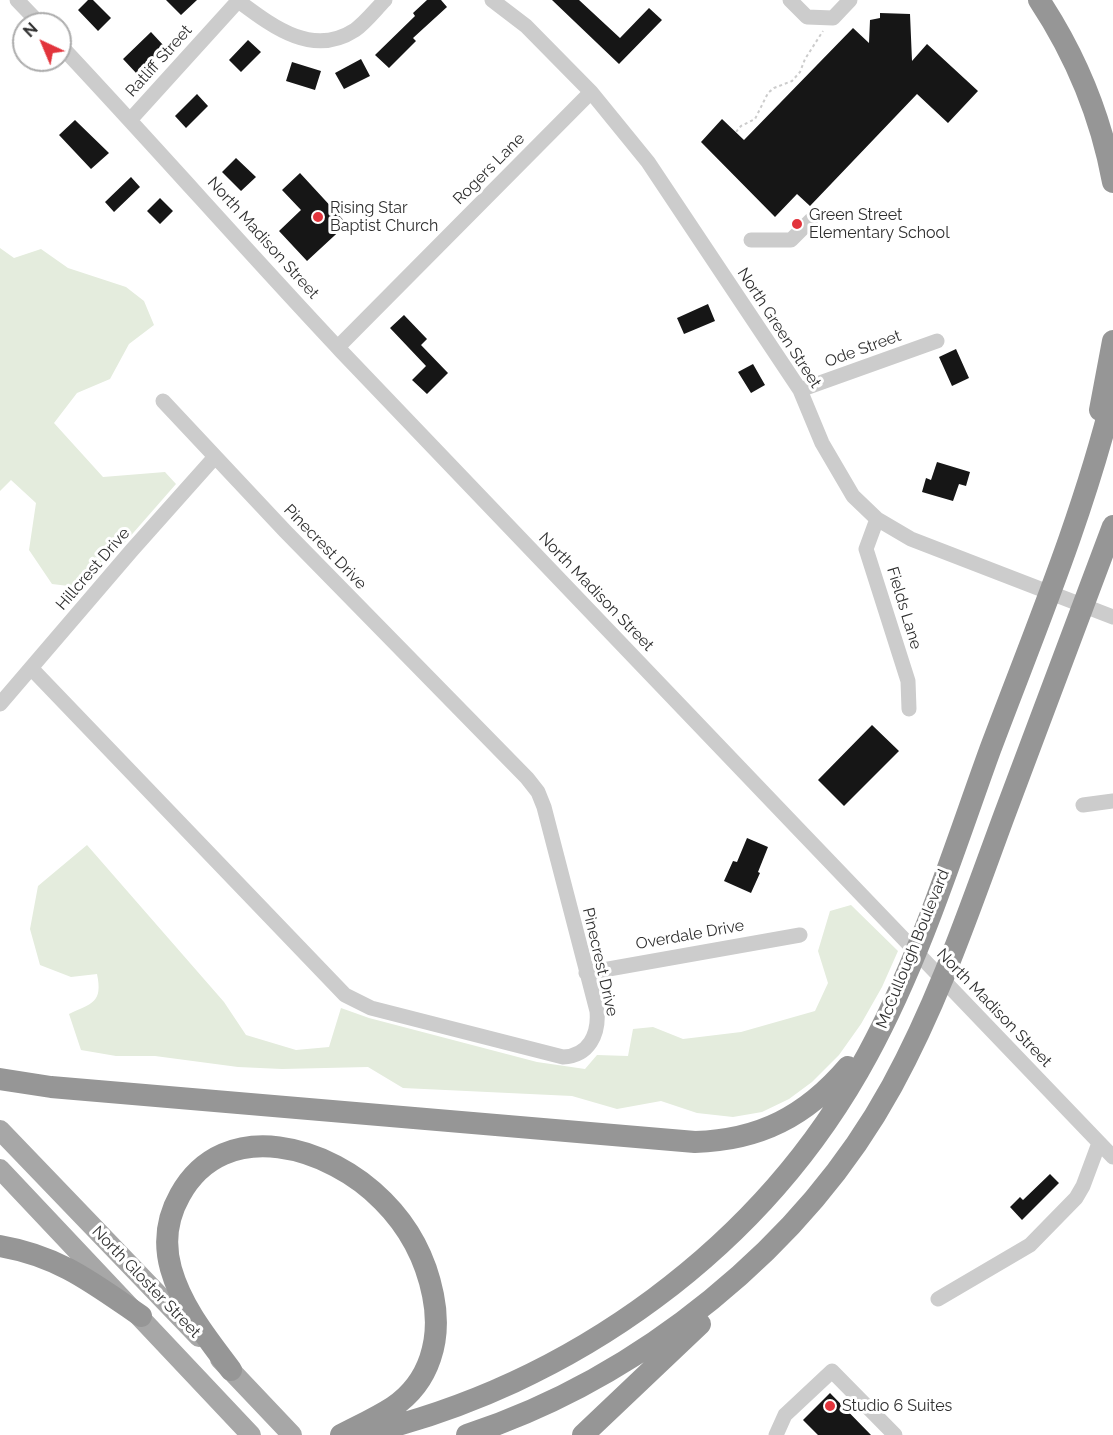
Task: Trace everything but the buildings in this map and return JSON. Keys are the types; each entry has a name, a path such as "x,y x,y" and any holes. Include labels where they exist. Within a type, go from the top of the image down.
{"highway":[{"path":"1039,0 1063,39 1089,96 1100,128 1113,182"},
{"path":"1073,527 1113,341"},
{"name":"McCullough Boulevard","path":"359,1435 420,1420 450,1409 527,1376 609,1330 683,1277 747,1217 786,1174 843,1095 867,1056 890,1011 917,946 1073,527 1113,395"},
{"path":"584,1435 757,1269 827,1182 870,1122 911,1050 937,994 1113,526"},
{"path":"0,1079 51,1087 663,1140 716,1141 738,1138 779,1124 815,1101 856,1057 890,1011"},
{"path":"231,1370 188,1308 174,1280 168,1255 168,1229 171,1216 178,1198 190,1181 203,1168 221,1156 262,1145 304,1152 331,1163 360,1181 393,1212 420,1253 435,1304 434,1347 430,1362 415,1387 394,1406 340,1435"},
{"path":"467,1435 542,1405 607,1372 637,1353 671,1330 738,1276 791,1225"},
{"path":"0,1246 33,1253 70,1268 141,1316"}],"main road":[{"name":"North Gloster Street","path":"0,1130 292,1435"},
{"name":"North Gloster Street","path":"0,1169 251,1435"}],"street":[{"path":"17,0 28,12"},
{"path":"237,1 291,36 321,42 338,38 356,29 386,0"},
{"name":"North Green Street","path":"492,0 526,26 591,92 648,162 800,390 822,443 853,496 878,519 911,539 1113,617"},
{"path":"790,0 807,17 833,18 850,0"},
{"name":"Ratliff Street","path":"130,119 237,1"},
{"name":"North Madison Street","path":"72,58 338,347 877,913 1113,1157"},
{"name":"Rogers Lane","path":"338,347 591,92"},
{"path":"751,240 791,240 811,220"},
{"name":"Ode Street","path":"800,390 937,341"},
{"name":"Pinecrest Drive","path":"31,668 337,988 353,1000 371,1008 563,1057 570,1057 584,1051 594,1039 597,1032 597,1011 544,807 533,785 214,458 163,401"},
{"name":"Hillcrest Drive","path":"0,704 214,458"},
{"name":"Fields Lane","path":"878,519 867,549 908,681 909,709"},
{"path":"1083,805 1113,801"},
{"name":"Overdale Drive","path":"586,973 800,935"},
{"path":"938,1299 1030,1245 1076,1198 1083,1186 1099,1143"},
{"path":"776,1435 786,1415 832,1371 895,1435"}],"path":[{"path":"736,132 741,126 755,119 768,93 792,81 800,72 805,59 823,31"}],"green space":[{"path":"0,248 14,258 41,249 68,268 126,287 144,301 154,325 129,344 110,379 77,393 54,423 103,477 165,472 176,484 85,588 52,584 29,550 36,503 11,480 0,491"},
{"path":"87,845 224,1002 246,1035 296,1050 329,1047 341,1008 369,1018 537,1062 585,1069 597,1055 628,1056 633,1029 653,1027 683,1039 741,1032 815,1011 828,983 818,951 830,911 851,905 898,951 882,987 861,1024 839,1055 812,1082 789,1099 762,1112 733,1117 697,1113 661,1101 617,1109 572,1096 403,1088 368,1067 282,1069 238,1067 155,1056 116,1056 81,1050 69,1014 94,1001 98,991 97,974 71,977 40,965 30,929 38,886"}],"place":[{"name":"Rising Star Baptist Church","path":"318,217"},
{"name":"Green Street Elementary School","path":"797,224"},
{"name":"Studio 6 Suites","path":"830,1406"}]}
